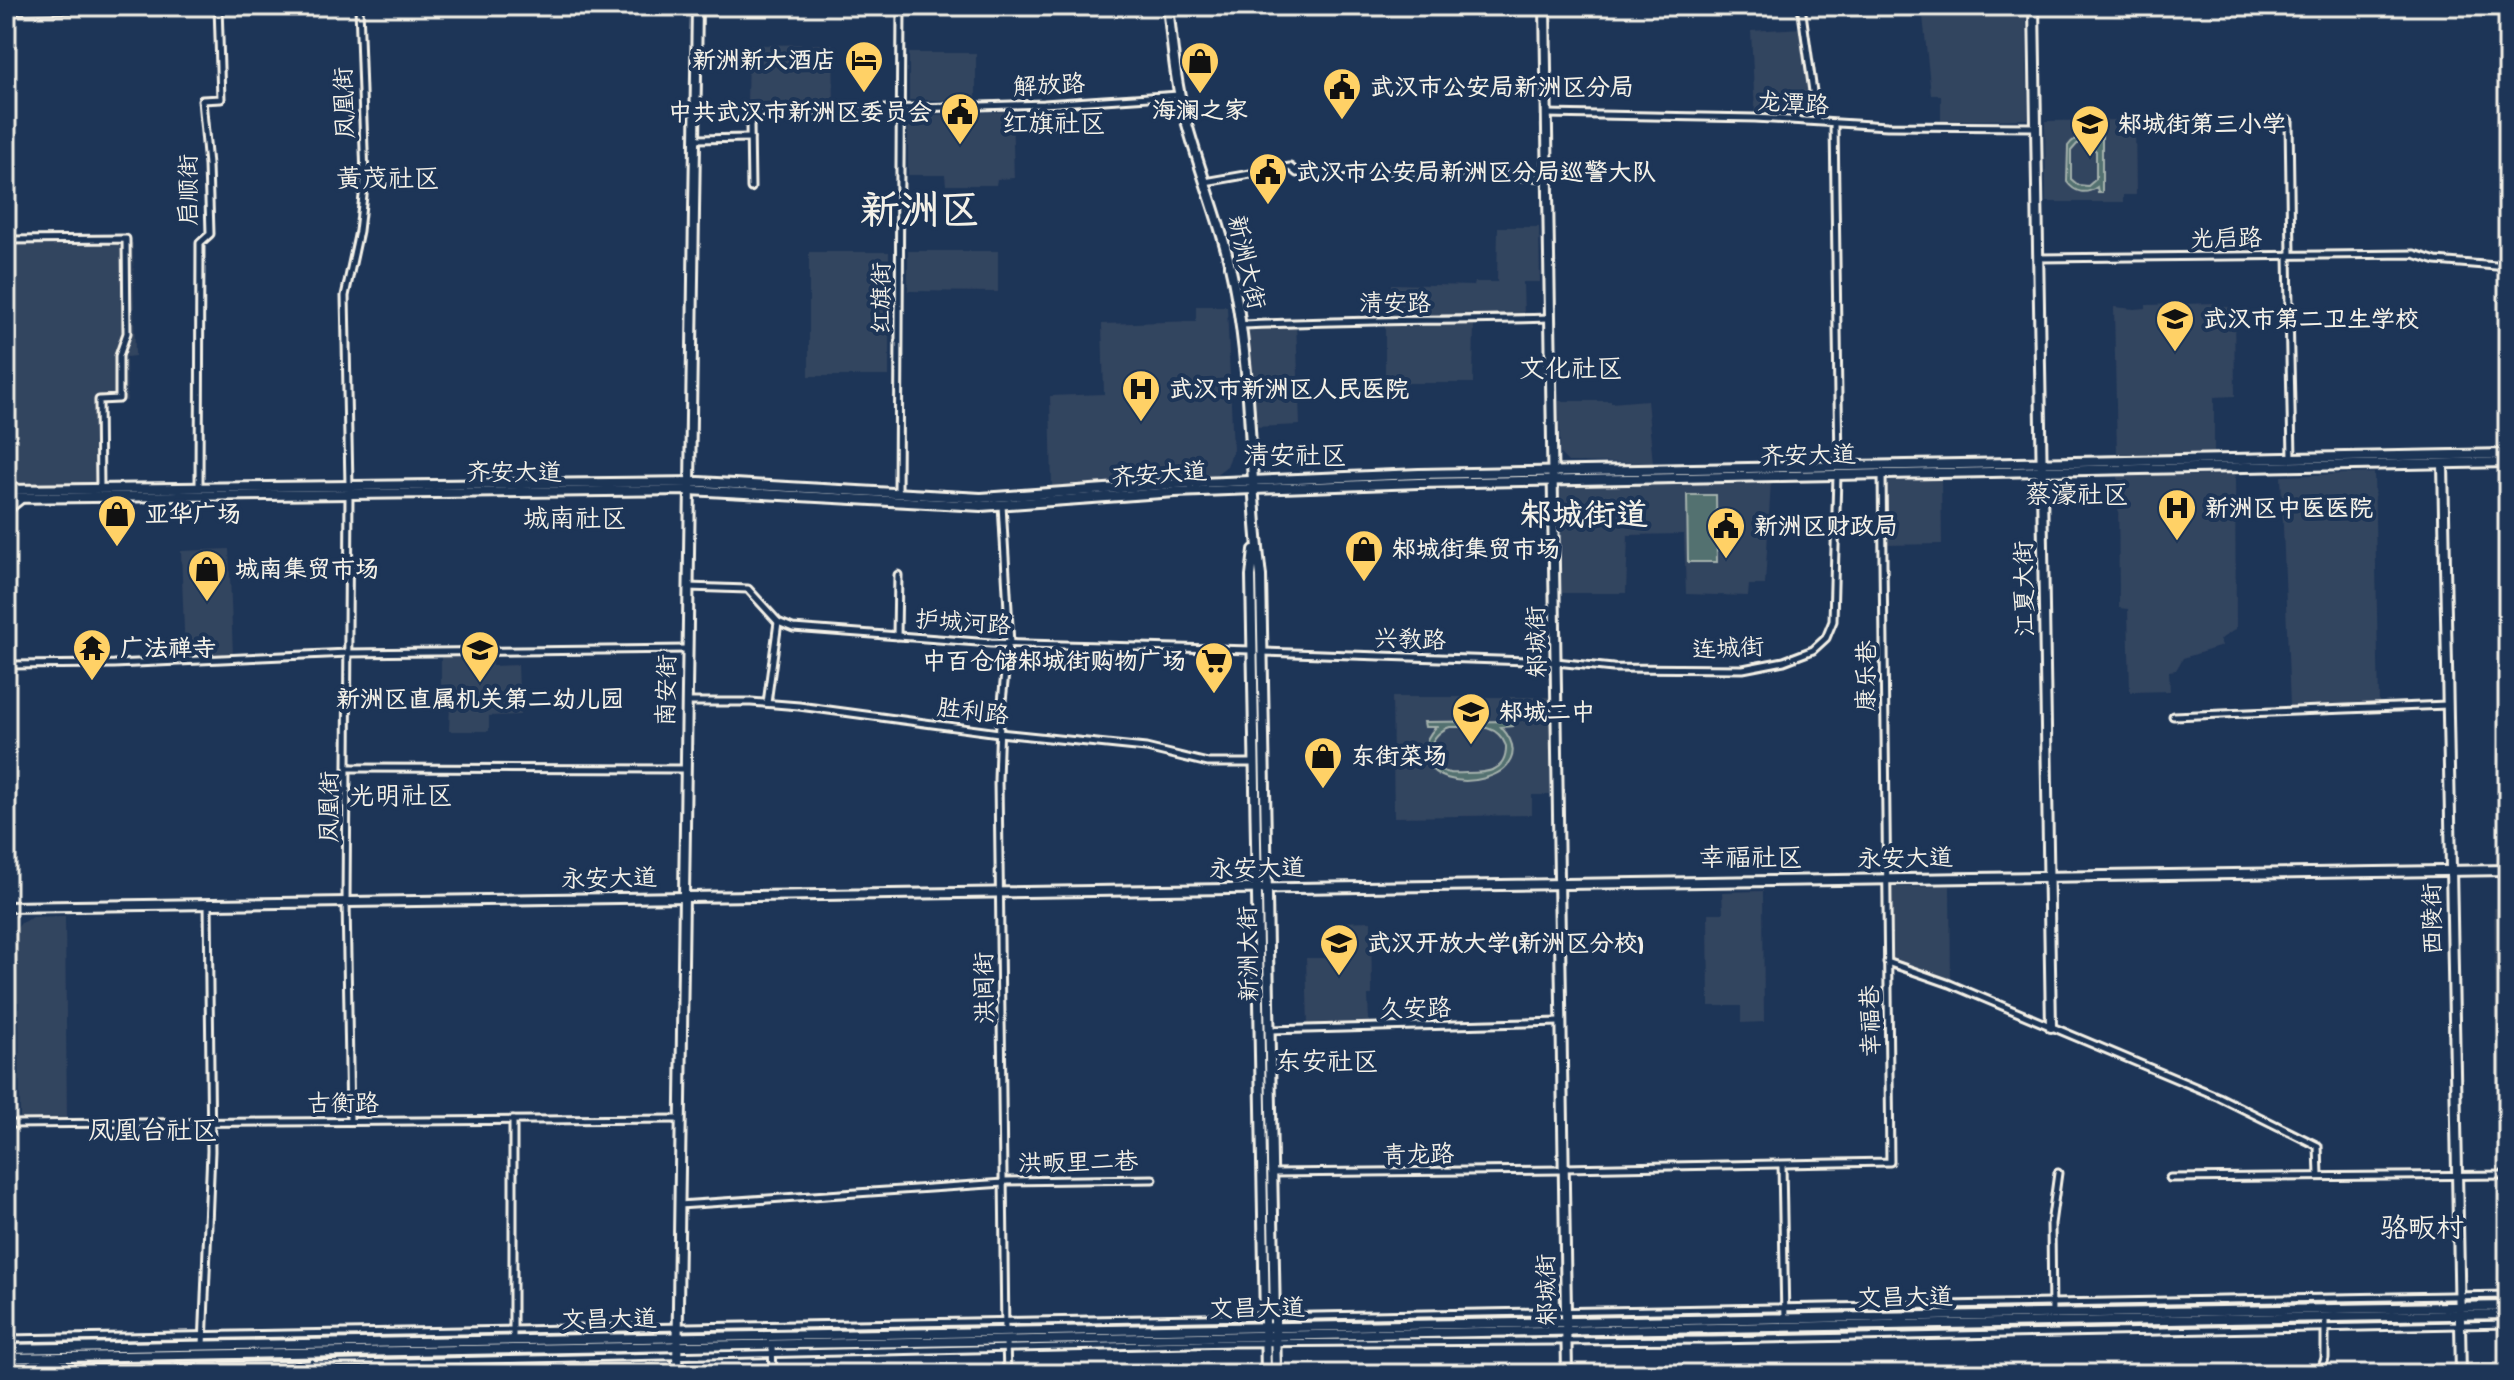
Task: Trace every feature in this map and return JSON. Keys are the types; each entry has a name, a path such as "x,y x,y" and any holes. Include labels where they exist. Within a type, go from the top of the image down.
{"main road":[{"path":"6,9 194,6"},
{"name":"南安街","path":"675,1372 697,6"},
{"name":"新洲大街","path":"1168,6 1179,95 1229,259 1241,325 1255,533 1251,576 1258,651 1270,1316"},
{"name":"邾城街","path":"1545,6 1567,1374"},
{"name":"江夏大街","path":"2034,6 2051,1027"},
{"name":"齐安大道","path":"1838,471 1882,474 2292,458 2508,454"},
{"name":"齐安大道","path":"6,490 22,494 689,486 1001,497 1252,484 1553,476 2508,462"},
{"name":"西陵街","path":"2443,464 2461,1374"},
{"name":"齐安大道","path":"689,486 940,505 1002,505 1252,484"},
{"name":"齐安大道","path":"6,498 100,488 349,489"},
{"name":"新洲大街","path":"1258,651 1255,763 1270,1030 1272,1173 1270,1335 1266,1374"},
{"name":"永安大道","path":"6,907 2508,870"},
{"name":"文昌大道","path":"6,1349 201,1350 312,1358 1006,1340 2325,1318 2508,1306"},
{"name":"文昌大道","path":"1566,1331 1785,1319 2052,1314 2459,1311 2508,1314"},
{"name":"新洲大街","path":"1270,1335 1276,1374"},
{"name":"文昌大道","path":"6,1358 513,1341 772,1350 1006,1340"}],"street":[{"name":"启顺街","path":"199,487 200,243 210,234 202,100 221,99 218,6"},
{"name":"凤凰街","path":"350,1121 346,902 349,489 345,296 359,231 365,178 359,6"},
{"name":"红旗街","path":"898,494 901,6"},
{"path":"1801,6 1817,120"},
{"name":"解放路","path":"750,138 752,119 764,113 901,110 1179,95"},
{"name":"龙潭路","path":"1547,114 2036,127"},
{"path":"2289,121 2292,458"},
{"name":"连城街","path":"1556,662 1613,668 1731,670 1770,665 1813,650 1829,634 1834,615 1838,471 1834,124"},
{"path":"695,139 750,138 751,188"},
{"path":"1205,182 1290,167 1297,173 1391,170 1548,178"},
{"path":"6,240 126,239 127,333 119,356 119,399 99,400 100,488"},
{"name":"光启路","path":"2038,258 2414,254 2436,261 2508,267"},
{"name":"清安路","path":"1241,325 1550,318"},
{"name":"康乐巷","path":"1882,474 1885,878"},
{"path":"6,481 22,494 6,512"},
{"name":"洪闾街","path":"1002,505 1009,644 999,733 1007,1374"},
{"path":"897,636 898,575"},
{"path":"688,587 748,589 778,622 767,703"},
{"name":"护城河路","path":"778,622 793,628 1009,644 1258,651"},
{"path":"6,665 114,664 348,653 687,649"},
{"name":"兴教路","path":"1258,651 1556,662"},
{"name":"胜利路","path":"686,702 767,703 999,733 1146,748 1208,763 1255,763"},
{"path":"2173,716 2448,704"},
{"path":"348,768 685,769"},
{"name":"幸福巷","path":"1885,878 1890,1162"},
{"path":"201,1374 211,1122 208,904"},
{"path":"1887,962 1950,984 2219,1097 2318,1146 2319,1176"},
{"name":"久安路","path":"1270,1030 1562,1022"},
{"path":"6,1087 9,1316 6,1319"},
{"name":"古衡路","path":"6,1124 680,1119"},
{"path":"513,1120 513,1341"},
{"name":"青龙路","path":"1272,1173 1890,1162"},
{"path":"1782,1165 1785,1319"},
{"path":"2052,1314 2051,1224 2058,1173"},
{"path":"2170,1178 2508,1175"},
{"name":"洪畈里二巷","path":"679,1205 1004,1182 1153,1179"},
{"path":"6,1339 2508,1295"},
{"path":"2320,1374 2325,1358 2325,1318"},
{"path":"1006,1340 1566,1331 2325,1328 2508,1324"},
{"path":"772,1350 773,1374"},
{"path":"6,1371 312,1358 313,1374"}],"shaded area":[{"path":"1922,6 2026,6 2028,119 1941,121 1941,95 1931,95"},
{"path":"1803,28 1815,117 1772,118 1771,114 1755,113 1751,31"},
{"path":"833,44 834,106 747,107 748,45"},
{"path":"909,53 976,53 976,100 909,100"},
{"name":"中共武汉市新洲区委员会","path":"1012,111 1014,178 997,179 996,185 946,185 945,175 908,175 908,116"},
{"name":"邾城街第三小学","path":"2045,121 2135,121 2136,195 2123,195 2123,202 2046,202"},
{"path":"1498,227 1539,227 1540,282 1523,282 1524,317 1390,320 1391,284 1474,286 1475,282 1497,282"},
{"path":"133,243 135,356 126,357 127,401 101,402 103,483 17,484 6,477 6,244"},
{"path":"908,251 998,251 998,292 908,291"},
{"path":"809,252 889,252 889,376 809,376"},
{"name":"武汉市第二卫生学校","path":"2217,303 2218,307 2234,307 2235,396 2214,397 2214,453 2117,456 2114,307 2135,309 2146,308 2146,305"},
{"name":"武汉市新洲区人民医院","path":"1196,306 1227,306 1233,451 1227,466 1210,479 1052,487 1050,396 1104,394 1102,324 1196,321"},
{"path":"1474,322 1473,383 1385,383 1385,323"},
{"path":"1296,323 1300,425 1255,427 1248,327"},
{"path":"1647,400 1653,463 1568,462 1560,454 1559,401 1611,403"},
{"path":"2374,473 2379,704 2290,706 2281,476"},
{"name":"新洲区中医医院","path":"2235,475 2236,629 2219,640 2222,646 2183,658 2176,670 2169,671 2170,691 2130,692 2128,609 2119,608 2118,476"},
{"path":"1941,478 1942,544 1885,545 1884,479"},
{"path":"1771,481 1765,585 1749,585 1748,596 1686,594 1684,534 1628,535 1626,593 1562,593 1560,485"},
{"name":"城南集贸市场","path":"229,549 233,655 185,657 181,551"},
{"name":"新洲区直属机关第二幼儿园","path":"441,656 491,656 492,666 518,665 520,715 489,716 489,731 449,731 450,703 441,703"},
{"name":"邾城二中","path":"1392,697 1550,697 1550,795 1532,795 1532,815 1394,817"},
{"path":"1950,886 1951,982 1892,960 1890,887"},
{"path":"1763,891 1764,1022 1741,1023 1741,1006 1709,1006 1708,913 1723,913 1722,892"},
{"path":"2494,908 2508,908 2508,1127 2497,1127"},
{"path":"65,916 67,1120 20,1121 19,1002 15,1002 14,932 21,923 33,917"},
{"name":"武汉开放大学(新洲区分校)","path":"1371,921 1372,995 1368,995 1369,1024 1308,1025 1306,958 1337,958 1337,922"}],"green space":[{"path":"2097,135 2102,135 2102,193 2098,193 2097,187 2085,192 2077,191 2067,182 2068,146 2081,137 2097,142","holes":["2078,143 2088,143 2096,151 2096,179 2088,186 2078,185 2071,179 2071,151"]},
{"path":"1687,495 1716,495 1717,562 1688,562"},
{"path":"1513,721 1513,726 1501,727 1512,745 1511,760 1500,771 1484,778 1466,781 1447,778 1433,770 1425,756 1427,740 1436,727 1425,727 1424,722","holes":["1450,727 1483,727 1497,732 1506,746 1503,761 1494,769 1481,772 1444,772 1435,765 1430,753 1434,740"]}],"place":[{"name":"新洲新大酒店","path":"864,94"},
{"name":"海澜之家","path":"1200,95"},
{"name":"武汉市公安局新洲区分局","path":"1342,121"},
{"name":"中共武汉市新洲区委员会","path":"960,146"},
{"name":"邾城街第三小学","path":"2090,158"},
{"name":"武汉市公安局新洲区分局巡警大队","path":"1268,206"},
{"name":"武汉市第二卫生学校","path":"2175,353"},
{"name":"武汉市新洲区人民医院","path":"1141,423"},
{"name":"新洲区中医医院","path":"2177,542"},
{"name":"亚华广场","path":"117,548"},
{"name":"新洲区财政局","path":"1726,560"},
{"name":"邾城街集贸市场","path":"1364,583"},
{"name":"城南集贸市场","path":"207,603"},
{"name":"广法禅寺","path":"92,682"},
{"name":"新洲区直属机关第二幼儿园","path":"480,684"},
{"name":"中百仓储邾城街购物广场","path":"1214,695"},
{"name":"邾城二中","path":"1471,746"},
{"name":"东街菜场","path":"1323,790"},
{"name":"武汉开放大学(新洲区分校)","path":"1339,977"}],"district":[{"name":"红旗社区","path":"1054,123"},
{"name":"黄茂社区","path":"388,178"},
{"name":"新洲区","path":"920,209"},
{"name":"文化社区","path":"1571,368"},
{"name":"清安社区","path":"1295,455"},
{"name":"蔡濠社区","path":"2077,494"},
{"name":"邾城街道","path":"1584,514"},
{"name":"城南社区","path":"575,518"},
{"name":"光明社区","path":"401,795"},
{"name":"幸福社区","path":"1751,857"},
{"name":"东安社区","path":"1327,1061"},
{"name":"凤凰台社区","path":"153,1130"},
{"name":"骆畈村","path":"2422,1227"}]}
